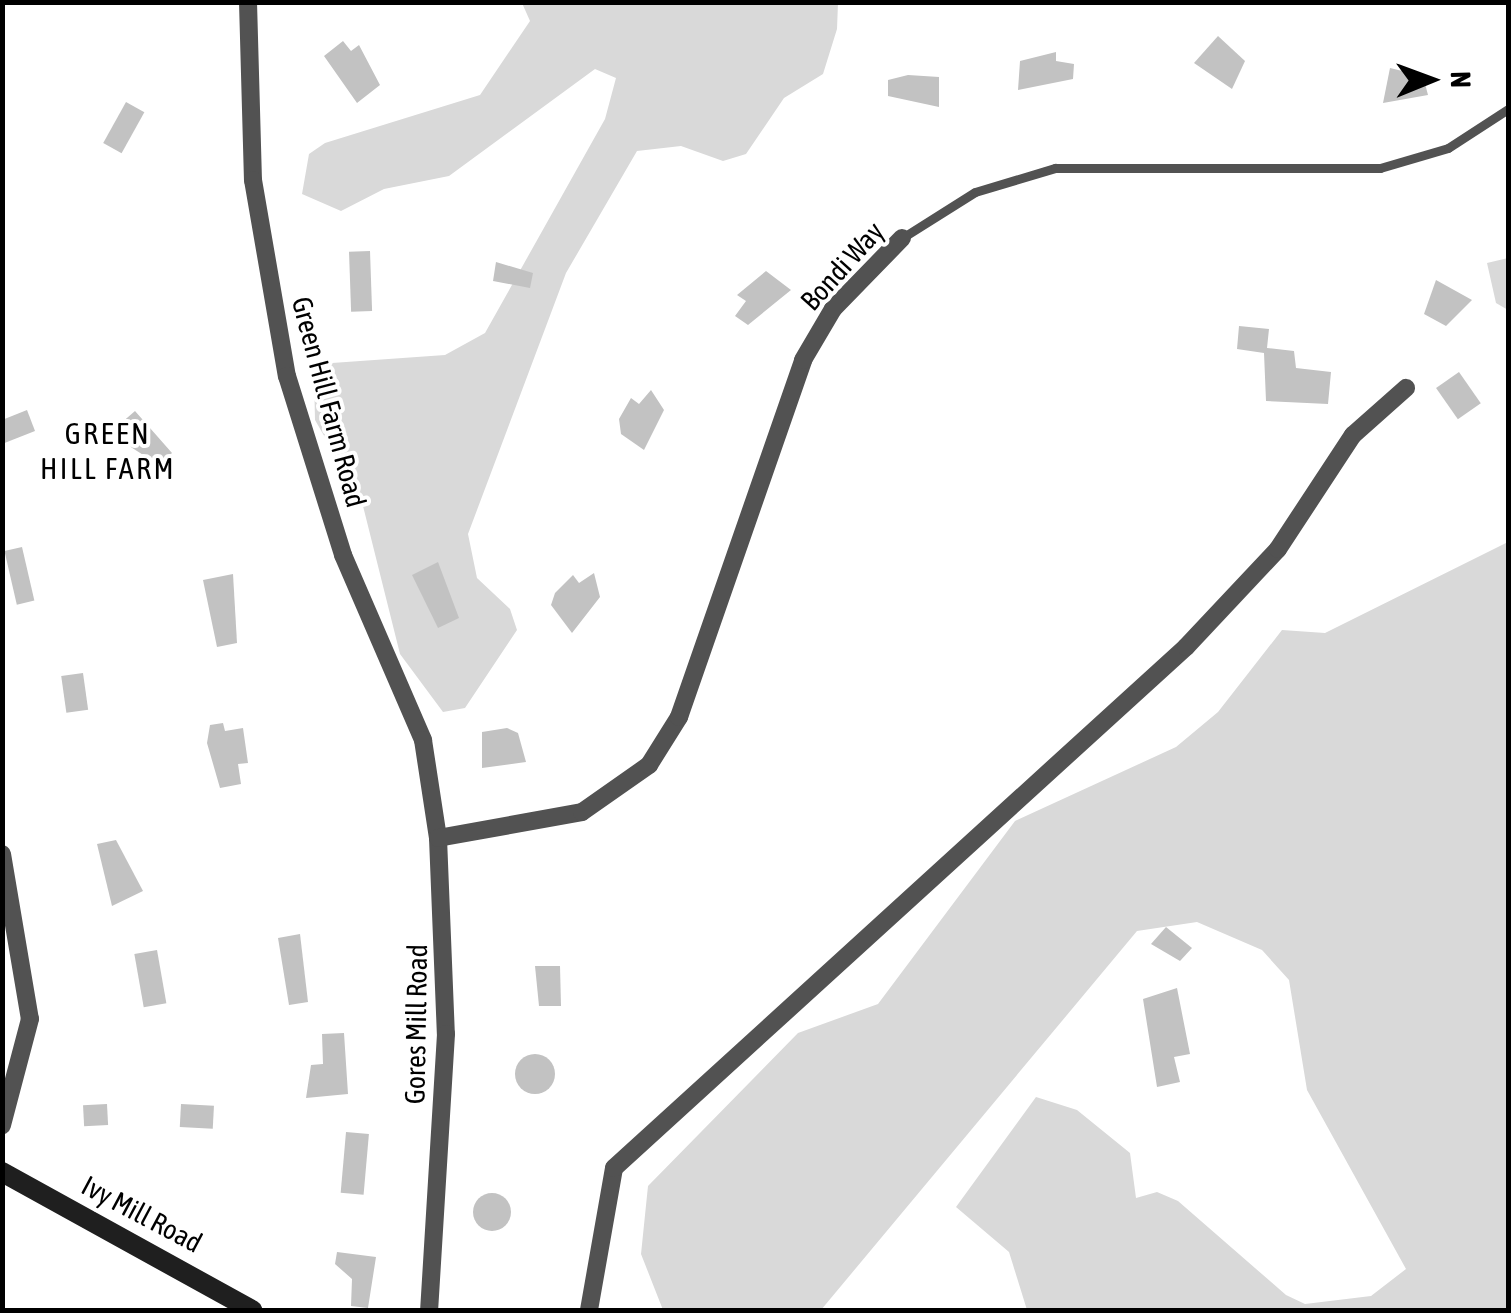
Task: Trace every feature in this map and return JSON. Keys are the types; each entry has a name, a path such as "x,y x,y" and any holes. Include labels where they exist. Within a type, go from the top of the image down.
{"street":[{"name":"Green Hill Farm Road","path":"248,2 253,180 287,376 343,554 423,740"},
{"name":"Bondi Way","path":"438,838 582,812 649,765 683,706 803,360 833,309 902,238"},
{"path":"588,1310 614,1168 1186,646 1278,549 1354,435 1406,388"},
{"name":"Gores Mill Road","path":"423,740 438,838 446,1034 428,1310"},
{"path":"2,854 30,1006 28,1046 2,1125"},
{"name":"Ivy Mill Road","path":"2,1172 252,1310"}],"lane":[{"name":"Bondi Way","path":"902,238 975,192 1056,168 1380,168 1448,148 1508,108"}],"shaded area":[{"path":"522,3 838,3 837,29 823,74 784,98 746,154 723,161 681,146 637,151 566,273 468,534 477,578 510,609 517,630 465,708 443,712 400,654 362,502 315,420 314,376 332,363 445,355 485,333 605,119 616,78 595,69 449,176 384,189 341,211 302,194 309,154 325,143 480,95 530,21"},
{"path":"1508,258 1508,310 1496,303 1487,263"},
{"path":"1508,542 1508,1310 1027,1310 1009,1252 956,1207 1036,1097 1077,1110 1130,1153 1136,1198 1157,1192 1178,1201 1286,1295 1305,1304 1371,1296 1406,1269 1307,1090 1289,980 1262,950 1197,922 1137,931 821,1310 663,1310 641,1254 648,1186 798,1033 878,1004 1015,821 1176,747 1218,712 1282,630 1325,633"}],"building":[{"path":"1218,36 1245,61 1232,89 1194,63"},
{"path":"343,41 351,51 359,45 380,85 357,103 324,56"},
{"path":"1056,52 1056,61 1074,64 1073,79 1018,90 1020,61"},
{"path":"1390,68 1423,76 1428,95 1383,103"},
{"path":"908,75 939,77 939,107 888,96 888,80"},
{"path":"126,102 144,112 122,153 103,143"},
{"path":"370,251 372,311 351,312 349,252"},
{"path":"496,262 533,273 530,288 493,281"},
{"path":"766,271 791,290 748,325 735,316 746,301 737,295"},
{"path":"1436,280 1472,300 1446,326 1424,314"},
{"path":"1239,326 1269,329 1267,348 1294,351 1296,368 1331,372 1328,404 1266,401 1264,353 1237,349"},
{"path":"1459,372 1481,403 1458,419 1436,388"},
{"path":"651,390 664,410 644,450 621,434 619,419 631,398 639,404"},
{"path":"27,410 35,431 2,444 2,420"},
{"path":"135,411 172,453 159,465 126,444 132,438 120,424"},
{"path":"22,547 34,601 17,605 4,551"},
{"path":"438,562 459,618 438,628 412,575"},
{"path":"594,573 600,597 572,633 551,605 555,593 573,575 579,583"},
{"path":"233,574 237,643 217,647 203,580"},
{"path":"83,673 88,710 66,713 61,676"},
{"path":"223,723 225,731 243,728 248,763 238,764 241,784 220,788 207,743 210,725"},
{"path":"507,728 518,733 526,762 482,768 482,732"},
{"path":"116,840 143,891 112,906 97,844"},
{"path":"1166,927 1192,948 1180,961 1151,944"},
{"path":"300,934 308,1002 289,1005 278,938"},
{"path":"157,950 166,1003 144,1007 134,954"},
{"path":"535,966 560,966 561,1006 539,1006"},
{"path":"1177,988 1190,1054 1174,1057 1180,1082 1157,1087 1143,999"},
{"path":"344,1033 348,1094 306,1098 311,1065 323,1064 322,1034"},
{"path":"535,1054 549,1060 555,1074 549,1088 535,1094 521,1088 515,1074 521,1060"},
{"path":"107,1104 108,1125 84,1126 83,1105"},
{"path":"181,1104 214,1106 213,1129 180,1127"},
{"path":"346,1132 369,1134 364,1195 341,1193"},
{"path":"492,1193 506,1198 511,1212 506,1226 492,1231 478,1226 473,1212 478,1198"},
{"path":"337,1252 376,1257 368,1308 351,1306 352,1279 335,1264"}],"district":[{"name":"GREEN HILL FARM","path":"108,450"}]}
